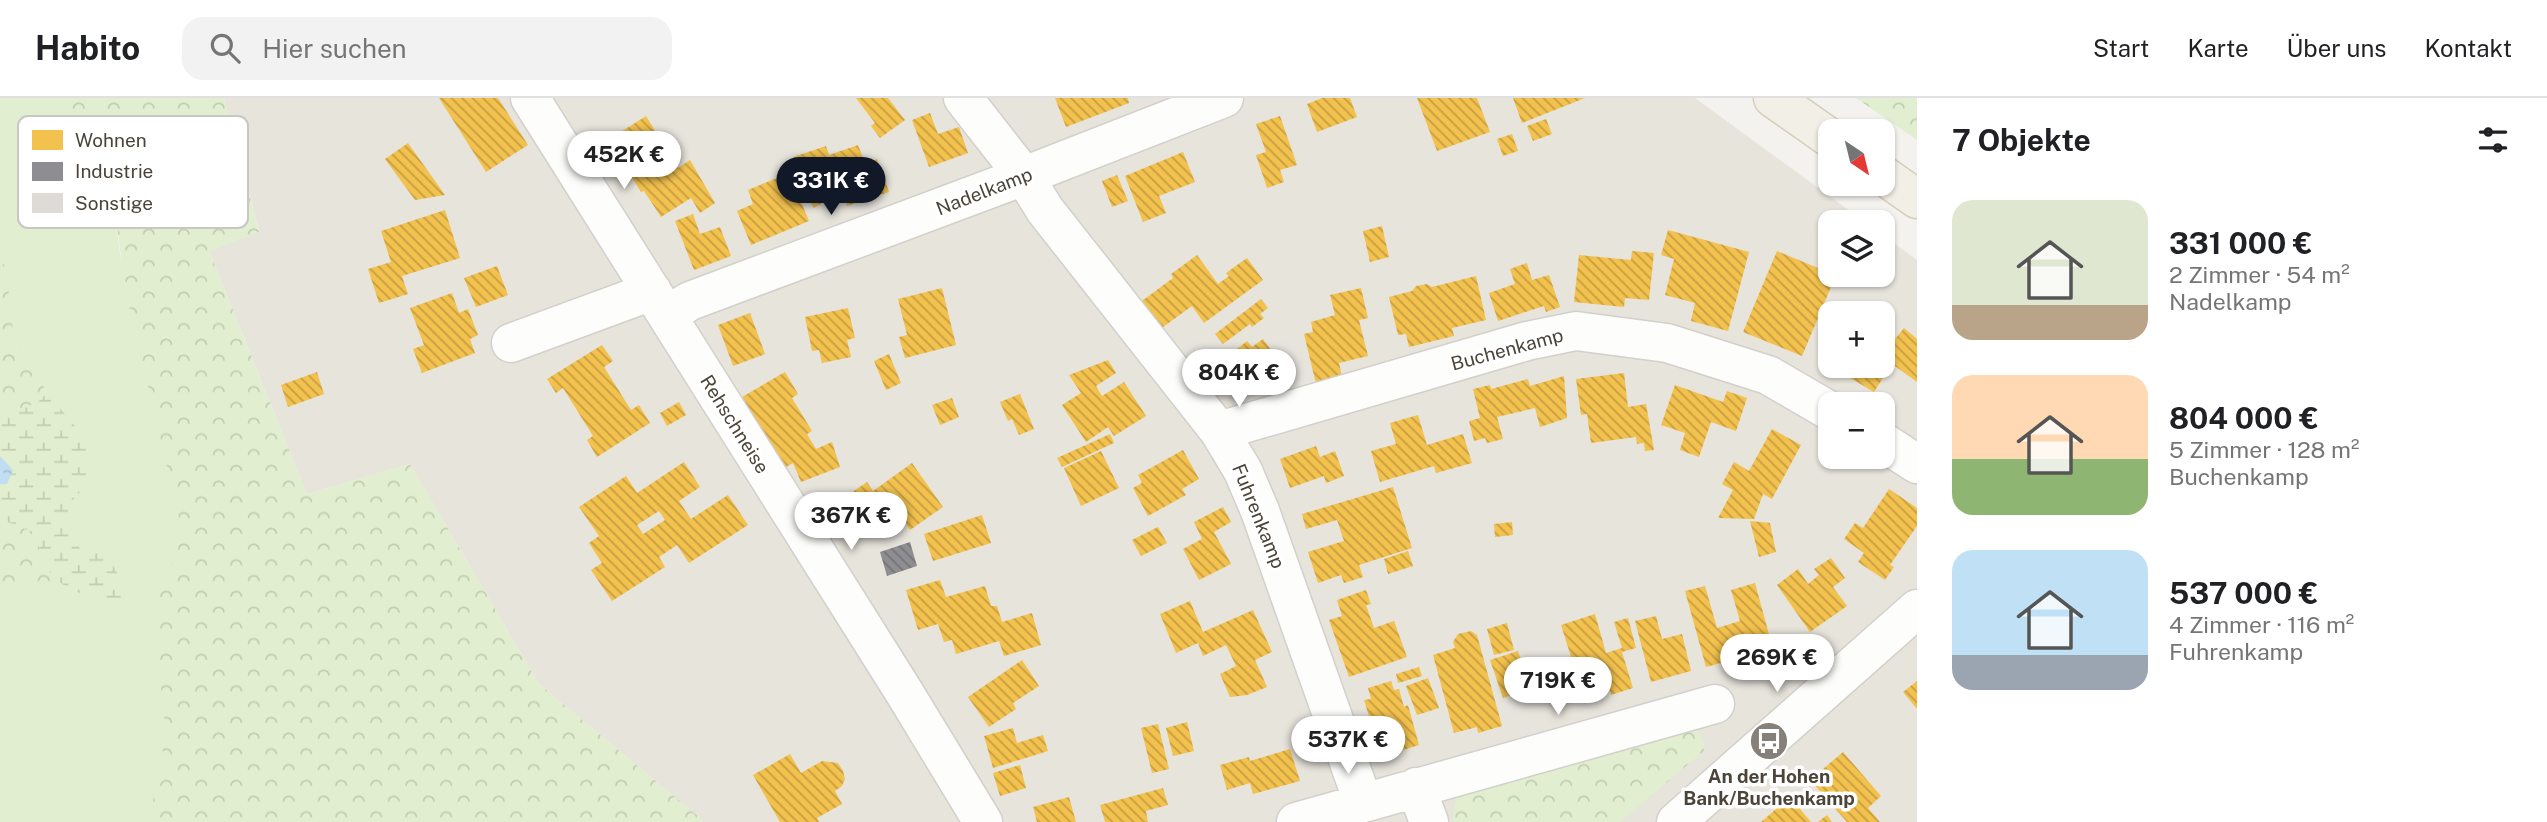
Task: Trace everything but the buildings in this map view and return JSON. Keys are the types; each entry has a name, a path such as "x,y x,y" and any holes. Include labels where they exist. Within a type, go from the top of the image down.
{"main road":[{"path":"1773,98 1818,130"},
{"path":"1895,183 1917,199"}],"street":[{"name":"Rehschneise","path":"530,98 983,822"},
{"name":"Fuhrenkamp","path":"963,98 1024,176 1045,210 1219,431 1243,471 1260,511 1363,802"},
{"name":"Nadelkamp","path":"511,343 659,303 690,301 1224,98"},
{"name":"Buchenkamp","path":"1219,431 1527,341 1576,331 1667,342 1768,375 1818,404"},
{"path":"1895,450 1917,464"},
{"path":"1676,822 1917,610"},
{"path":"1296,822 1363,802 1423,805 1715,704"}],"shaded area":[{"path":"224,98 1695,98 1818,188 1818,196 1829,196 1849,210 1818,210 1818,287 1895,287 1895,244 1917,260 1917,822 702,822 539,684 410,464 307,494 209,251 259,231 248,189 248,116 229,116"}],"green space":[{"path":"0,98 79,98 84,116 18,116 18,228 117,228 120,254 272,822 0,822"},
{"path":"57,98 224,98 229,116 72,116 58,108"},
{"path":"1856,98 1917,98 1917,140 1895,125 1895,119 1886,119"},
{"path":"248,190 259,232 209,251 307,494 410,464 539,684 702,822 149,822 166,733 154,623 155,608 178,549 180,522 126,293 117,228 248,228"},
{"path":"0,257 6,269 13,331 47,393 38,402 0,420"},
{"path":"47,393 80,432 88,456 86,485 72,501 66,518 71,538 82,551 105,555 118,575 122,585 122,597 104,603 76,592 57,580 44,562 36,533 0,519 0,484 7,484 3,457 0,456 0,420 38,402"},
{"path":"0,519 36,533 45,563 65,587 29,586 15,592 0,604"},
{"path":"1681,727 1696,730 1704,742 1704,751 1620,822 1453,822 1456,794"}],"water":[{"path":"0,456 13,470 7,484 0,484"}],"place":[{"name":"An der Hohen Bank/Buchenkamp","path":"1769,741"}]}
